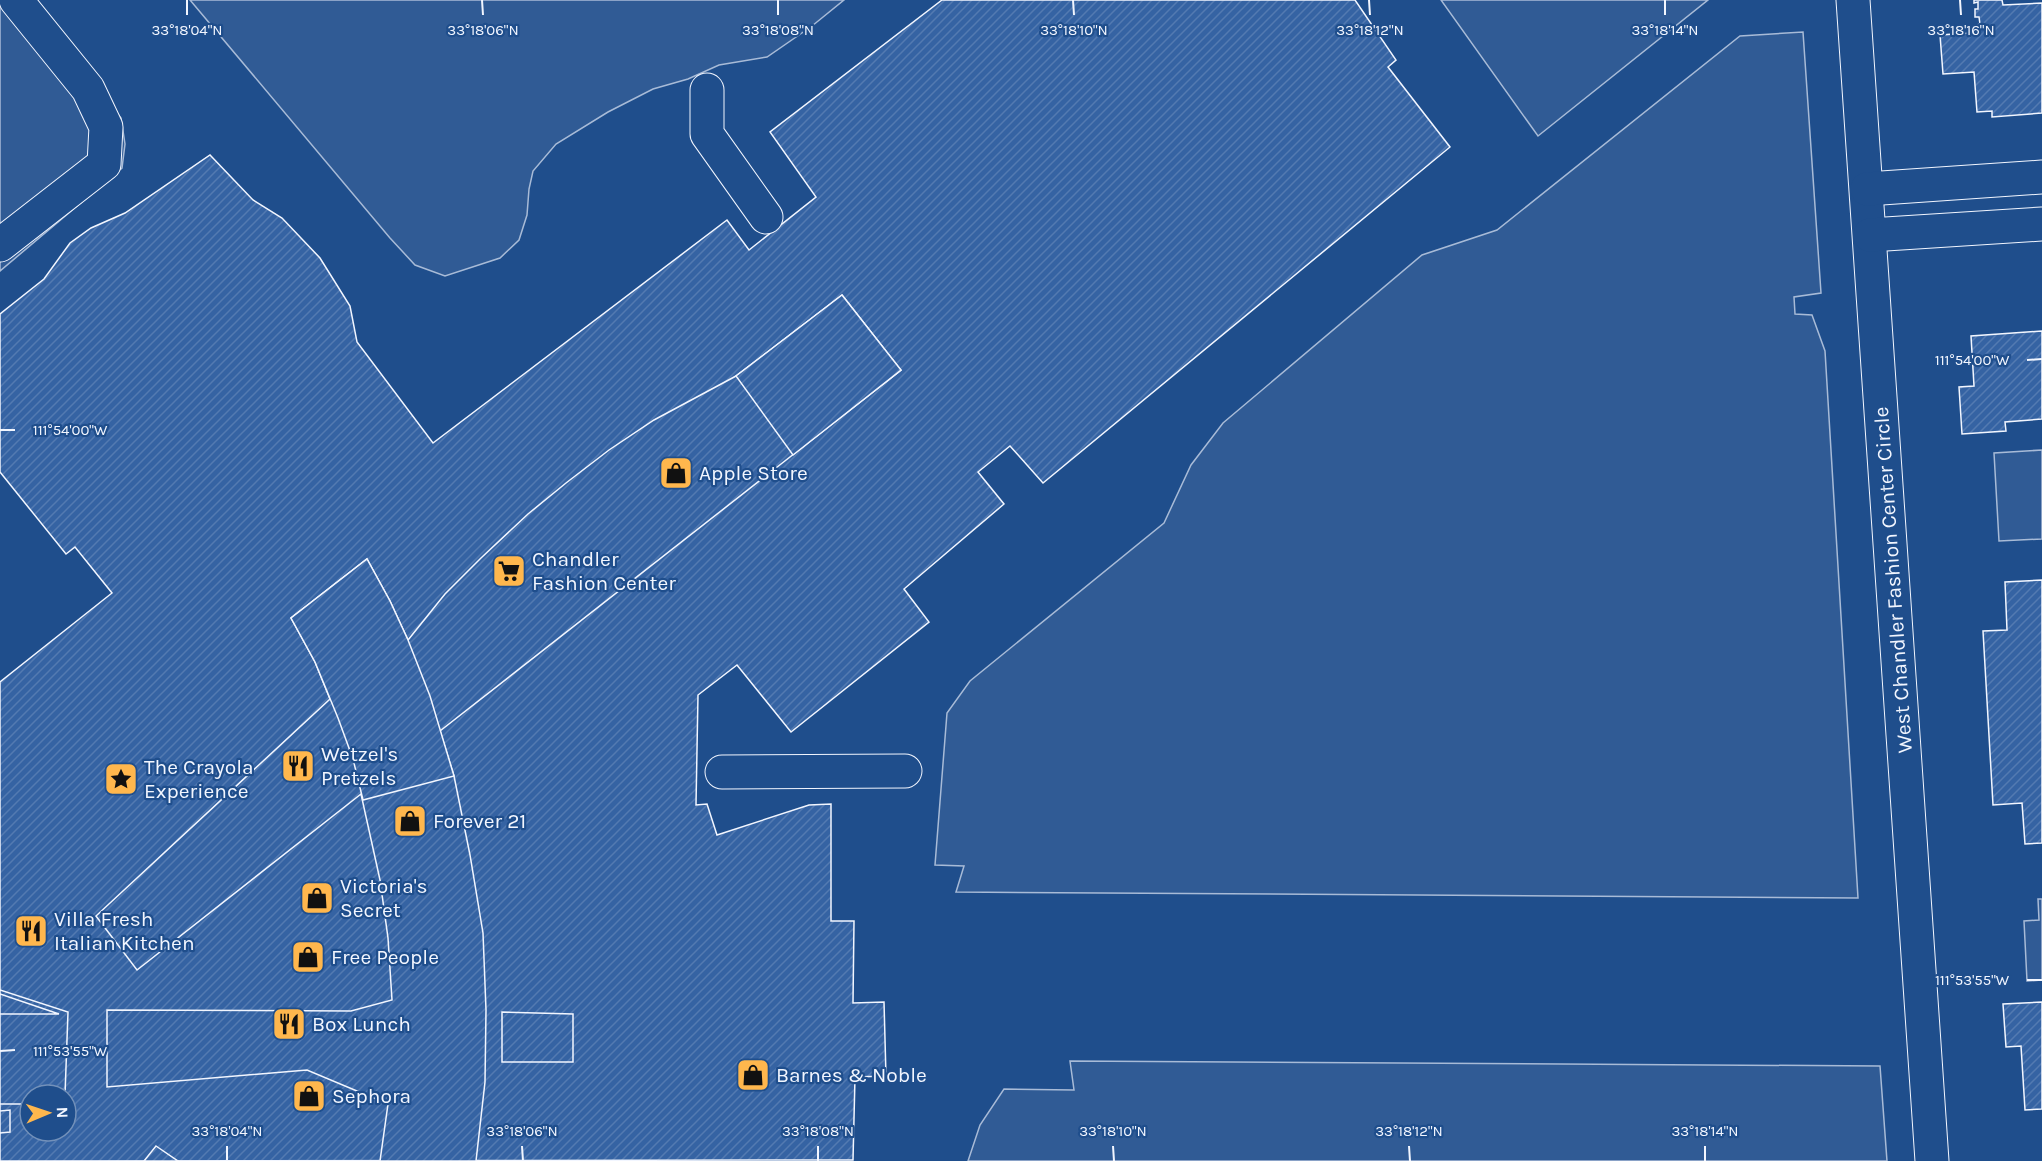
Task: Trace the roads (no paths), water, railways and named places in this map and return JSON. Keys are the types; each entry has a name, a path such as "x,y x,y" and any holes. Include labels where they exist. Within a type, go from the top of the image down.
{"street":[{"path":"0,245 104,164 106,127 88,89 16,0"},
{"name":"West Chandler Fashion Center Circle","path":"1853,0 1932,1161"},
{"path":"707,90 707,134 766,216"},
{"path":"1867,189 2042,177"},
{"path":"1870,235 2042,224"},
{"path":"722,772 905,771"}],"place":[{"name":"Apple Store","path":"676,473"},
{"name":"Chandler Fashion Center","path":"509,571"},
{"name":"Wetzel's Pretzels","path":"298,766"},
{"name":"The Crayola Experience","path":"121,779"},
{"name":"Forever 21","path":"410,821"},
{"name":"Victoria's Secret","path":"317,898"},
{"name":"Villa Fresh Italian Kitchen","path":"31,931"},
{"name":"Free People","path":"308,957"},
{"name":"Box Lunch","path":"289,1024"},
{"name":"Barnes & Noble","path":"753,1075"},
{"name":"Sephora","path":"309,1096"}]}
